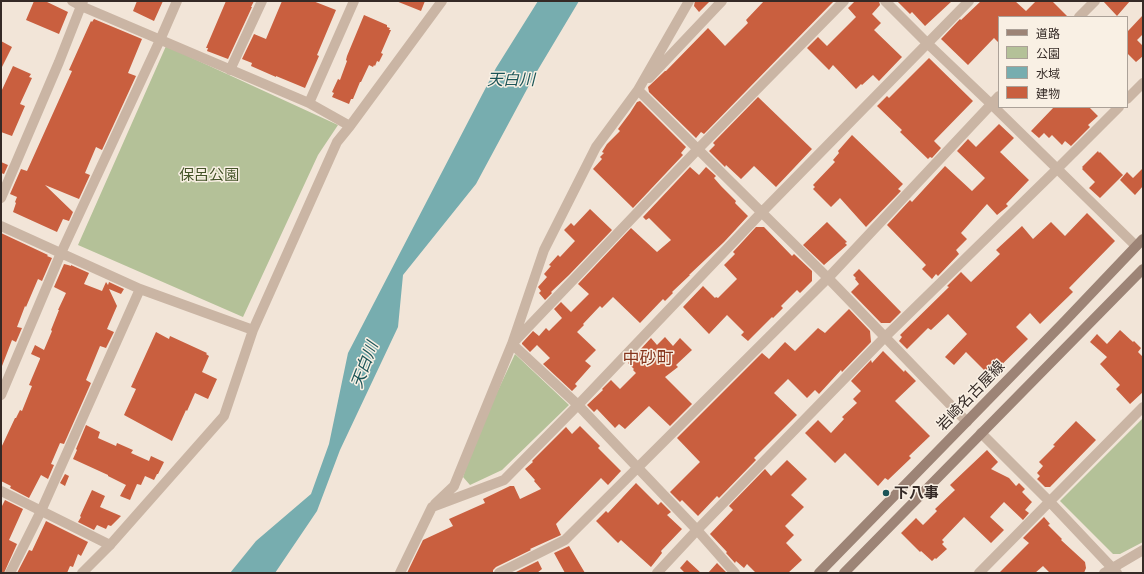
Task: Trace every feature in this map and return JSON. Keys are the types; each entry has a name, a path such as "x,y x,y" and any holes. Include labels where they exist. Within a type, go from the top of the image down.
{"main road":[{"name":"岩崎名古屋線","path":"819,573 1139,243"},
{"path":"844,573 1143,269"}],"street":[{"path":"72,1 82,3 160,40 309,103 350,126"},
{"path":"1,395 61,253 177,1"},
{"path":"230,70 262,1"},
{"path":"309,103 354,1"},
{"path":"82,573 110,545 224,416 253,330 337,142 442,1"},
{"path":"400,573 432,507 454,486 512,344 544,250 596,147 638,90 689,1"},
{"path":"638,90 722,1"},
{"path":"512,344 698,149 844,1"},
{"path":"885,1 1057,169 1139,243"},
{"path":"432,507 504,480 578,405 762,212 969,1"},
{"path":"1080,16 1095,1"},
{"path":"1,198 59,62 82,3"},
{"path":"1128,98 1143,83"},
{"path":"638,90 828,278 967,422"},
{"path":"499,573 565,540 828,278 998,97"},
{"path":"657,573 885,337 1118,108"},
{"path":"1,226 140,288 253,330"},
{"path":"10,573 41,511 140,288"},
{"path":"512,344 578,405 697,530 735,573"},
{"path":"979,573 1143,407"},
{"path":"981,433 1050,501 1111,571 1143,550"},
{"path":"1,491 110,545"}],"green space":[{"name":"保呂公園","path":"166,46 338,125 318,155 243,317 78,245"},
{"path":"515,354 569,405 502,470 470,485 463,477 477,435"},
{"path":"1143,418 1143,542 1120,554 1113,554 1060,501"}],"water":[{"name":"天白川","path":"538,1 579,1 533,78 476,184 403,275 398,327 340,450 317,511 275,573 230,573 256,541 311,494 329,444 348,353 496,68"}],"building":[{"path":"34,1 45,1 68,12 59,34 26,20"},
{"path":"137,1 163,1 154,21 133,11"},
{"path":"226,1 254,1 228,59 207,51 208,48 206,48"},
{"path":"282,1 313,1 336,10 305,88 251,66 252,63 242,59 254,34 266,39"},
{"path":"396,1 425,1 421,11"},
{"path":"695,1 710,1 699,12 694,6"},
{"path":"764,1 834,1 704,134 701,132 696,138 649,92 648,87 666,71 708,28 725,46 748,23 746,20"},
{"path":"855,1 879,1 880,5 872,14 881,23 874,30 902,57 879,81 873,75 856,89 833,65 829,70 807,48 818,37 827,46 856,17 848,8"},
{"path":"897,1 952,1 925,26 912,12 910,14"},
{"path":"981,1 1015,1 1026,11 1036,1 1052,1 1067,16 998,16 998,42 994,38 968,65 941,39 960,19 961,20"},
{"path":"1103,1 1130,1 1117,16"},
{"path":"364,15 387,25 387,27 390,28 389,30 391,30 381,53 383,54 379,62 377,61 373,67 369,65 353,99 351,99 349,104 332,97 334,93 332,92 338,79 340,80 347,61 347,56"},
{"path":"1143,15 1143,34 1137,40 1143,46 1143,56 1136,62 1128,54 1128,31"},
{"path":"94,19 142,39 128,73 136,76 102,150 96,147 85,173 90,175 79,199 45,185 73,212 69,221 63,219 57,232 13,212 17,197 10,194 21,169 27,171 72,71 69,70 91,21 92,22"},
{"path":"1,41 12,47 1,69"},
{"path":"929,58 973,101 934,141 941,148 932,158 930,157 928,159 900,132 902,130 877,106 887,96 889,98"},
{"path":"13,66 31,74 29,77 32,78 20,104 25,106 12,136 1,132 1,92"},
{"path":"758,97 812,149 776,187 754,166 741,179 726,165 725,167 709,151 715,145 713,143"},
{"path":"640,101 686,147 681,153 683,155 633,208 593,169 602,159 600,157 604,153 602,152 607,144 620,131 618,129 637,102"},
{"path":"1053,108 1090,108 1098,116 1088,125 1090,127 1071,146 1065,141 1062,145 1052,135 1049,138 1044,133 1039,138 1031,131"},
{"path":"999,124 1014,138 1000,152 1029,180 1006,204 1008,206 997,215 987,204 961,233 967,239 956,250 959,254 938,276 936,274 932,279 922,269 926,265 887,225 910,200 912,202 945,166 972,191 985,178 957,151 968,139 976,147"},
{"path":"852,135 903,184 898,189 901,191 866,227 840,198 831,207 813,189 815,187 813,185 835,162 833,160 839,153 838,151"},
{"path":"1098,151 1123,175 1100,198 1089,188 1095,182 1082,169 1082,167"},
{"path":"1,162 8,165 4,174 1,173"},
{"path":"690,167 699,175 706,167 716,176 714,178 748,216 724,242 672,292 673,293 665,301 663,299 640,323 613,297 602,308 600,306 577,332 596,350 585,361 591,366 575,384 577,386 572,391 543,364 550,358 537,345 530,352 522,343 533,331 539,336 546,328 549,331 562,318 554,309 561,302 571,312 589,294 578,284 631,228 657,252 671,240 649,218 646,220 643,217"},
{"path":"1143,168 1143,186 1135,195 1120,180 1127,172 1133,178"},
{"path":"590,209 612,230 545,300 539,293 541,291 538,287 547,277 544,274 551,266 549,265 558,255 560,257 575,241 564,230 571,223 574,226"},
{"path":"1087,213 1115,241 1069,288 1073,292 1040,324 1030,313 1016,327 1028,339 990,376 966,352 954,365 945,357 967,334 948,314 931,330 928,328 907,349 899,341 902,337 900,335 949,287 947,286 961,272 971,282 1000,254 996,250 1022,226 1033,239 1051,222 1065,236"},
{"path":"827,222 847,242 845,243 847,245 824,265 803,245"},
{"path":"756,227 764,227 792,256 794,254 812,271 812,281 800,293 797,290 781,306 783,308 748,341 741,335 744,332 727,315 709,334 683,307 703,286 715,298 718,298 737,279 724,265 735,254 733,252"},
{"path":"1,233 52,258 42,281 38,279 26,307 25,306 17,327 22,328 16,342 12,340 2,366"},
{"path":"64,264 71,265 89,273 84,284 102,291 106,282 108,285 109,282 124,289 121,294 109,289 117,306 107,329 114,332 106,348 100,346 86,380 91,383 64,444 60,443 51,464 54,465 48,479 41,475 29,498 10,488 11,486 1,481 1,448 15,418 20,410 22,411 32,386 29,385 40,358 31,354 35,345 44,350 52,331 51,330 58,310 66,293 54,287"},
{"path":"859,269 901,312 890,323 881,323 851,292 859,284 853,275"},
{"path":"849,309 870,331 871,342 842,372 841,370 819,394 815,390 807,398 788,379 774,393 797,415 754,458 756,460 719,498 717,496 698,516 682,500 680,502 670,492 700,462 677,438 762,353 769,359 785,342 795,351 818,328 825,333"},
{"path":"1120,330 1141,348 1138,352 1143,357 1143,392 1130,404 1116,389 1120,385 1100,364 1107,357 1090,342 1097,334 1107,344"},
{"path":"156,332 169,339 170,336 207,353 206,354 209,356 202,372 217,379 208,399 195,393 172,441 124,415 136,389 131,387"},
{"path":"665,337 673,346 680,338 692,350 676,365 678,367 665,377 692,404 670,426 649,406 625,429 619,424 615,428 597,409 594,412 587,405 611,380 620,389 636,373 628,363 651,338 657,345"},
{"path":"883,351 904,372 905,370 916,381 895,401 930,436 909,456 911,458 888,480 885,478 878,486 845,453 835,463 805,433 818,420 831,433 844,419 842,417 857,403 853,399 861,391 851,381 871,360 872,363"},
{"path":"1076,421 1096,440 1050,487 1045,487 1037,479 1040,476 1037,473 1043,466 1039,462"},
{"path":"86,425 100,432 98,438 116,446 117,443 133,450 131,453 149,461 151,456 164,462 154,480 145,476 141,485 137,484 130,500 120,496 126,485 73,459"},
{"path":"580,426 600,446 598,448 621,471 608,485 601,478 556,524 561,535 496,567 493,570 493,573 407,573 423,540 453,526 449,519 485,503 483,499 510,486 514,486 520,499 541,489 525,469 566,427 572,434"},
{"path":"987,450 998,462 991,469 1009,478 1016,486 1019,483 1025,489 1022,492 1032,502 1025,510 1029,513 1023,520 1004,502 990,517 1004,530 991,543 964,517 942,540 944,542 942,544 947,549 932,561 921,551 920,552 901,533 916,518 923,525 937,511 935,509 955,490 950,485"},
{"path":"787,460 807,479 791,495 804,507 785,526 794,535 786,543 802,560 788,573 756,573 747,564 744,568 736,561 735,563 710,534 733,510 729,506 765,469 771,476"},
{"path":"65,474 69,476 65,486 60,483"},
{"path":"636,483 658,505 661,502 671,512 667,515 682,529 661,551 662,553 651,567 621,540 618,543 596,521 606,511 608,513"},
{"path":"92,490 105,496 100,507 121,516 111,526 108,525 106,529 97,525 94,530 78,522"},
{"path":"5,500 23,509 9,540 17,544 4,573 1,573 1,508"},
{"path":"1044,517 1050,524 1048,525 1062,539 1061,540 1085,562 1086,568 1084,573 1050,573 1043,566 1035,573 999,573 1029,543 1023,538"},
{"path":"46,521 88,542 81,556 78,554 73,567 70,566 67,573 17,573 29,550 32,551"},
{"path":"569,546 585,573 565,573 554,553"},
{"path":"687,560 701,573 685,573 680,568"},
{"path":"538,561 542,569 537,573 514,573"},
{"path":"717,563 726,572 708,573"}],"place":[{"name":"下八事","path":"886,493"}],"district":[{"name":"中砂町","path":"648,359"}]}
